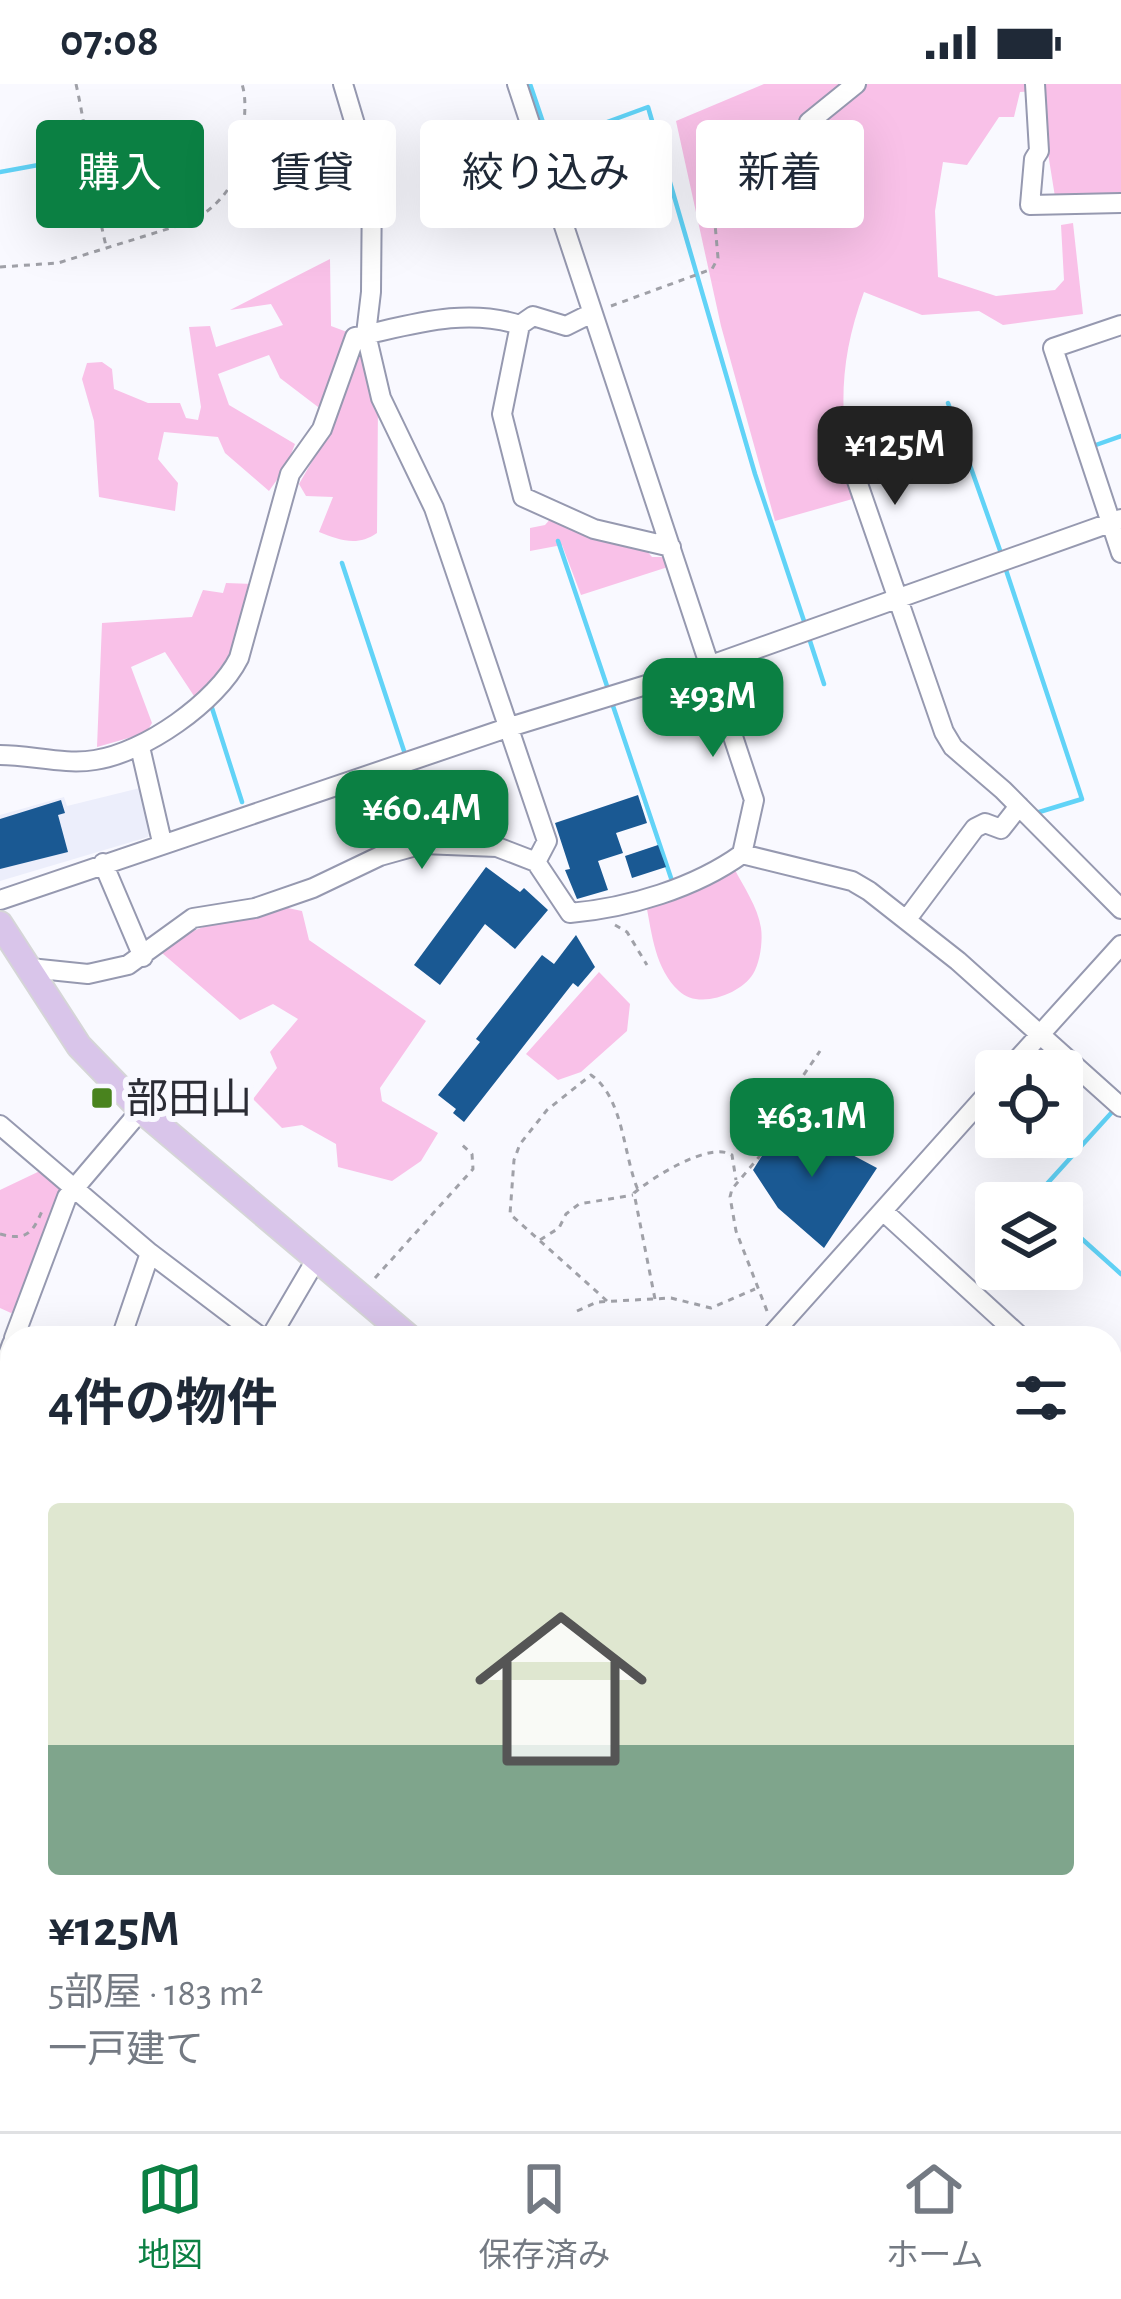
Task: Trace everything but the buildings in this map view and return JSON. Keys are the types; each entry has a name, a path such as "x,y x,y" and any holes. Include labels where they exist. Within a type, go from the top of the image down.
{"main road":[{"path":"0,924 79,1046 141,1110 396,1326"}],"street":[{"path":"343,84 372,181 366,334 381,398 434,508 510,727 547,841 536,862"},
{"path":"517,84 754,800 742,854"},
{"path":"811,120 856,84"},
{"path":"1035,84 1039,152 1034,159 1030,205 1121,203"},
{"path":"592,313 566,326 533,316 520,325 502,414 524,497 594,529 671,547"},
{"path":"0,755 91,761 140,747 181,719 235,666 290,474 322,429 355,337 463,314 520,325"},
{"path":"1121,325 1053,348 1116,520 1121,553"},
{"path":"845,428 847,452 952,747 1019,806 1121,909"},
{"path":"0,900 162,842 710,665 1116,520"},
{"path":"140,747 162,842"},
{"path":"907,919 975,828 985,823 1000,830 1019,806"},
{"path":"30,968 88,974 128,965 193,918 255,908 402,848 423,844 497,847 536,862 570,913 699,880 742,854 852,881 907,919 1121,1107"},
{"path":"104,863 143,957"},
{"path":"1026,1050 1121,945"},
{"path":"779,1326 975,1108"},
{"path":"18,1326 74,1185 141,1110"},
{"path":"1,1128 151,1252 250,1326"},
{"path":"883,1211 1009,1326"},
{"path":"126,1326 151,1252"},
{"path":"274,1326 317,1258"}],"path":[{"path":"76,84 106,248"},
{"path":"0,267 58,263 190,222 223,200 240,168 245,110 242,84"},
{"path":"592,313 712,269 718,258 715,228"},
{"path":"586,912 627,932 647,964"},
{"path":"770,1326 730,1208 732,1189 759,1157 820,1051"},
{"path":"607,1301 516,1222 508,1208 515,1189 516,1152 548,1110 587,1076 599,1081 620,1124 655,1299"},
{"path":"359,1294 473,1169 472,1154 460,1143"},
{"path":"539,1241 559,1228 579,1204 636,1192 680,1164 723,1150 732,1155 737,1183"},
{"path":"0,1234 17,1238 33,1232 45,1205 61,1211"},
{"path":"578,1311 607,1301 655,1299 679,1299 711,1308 757,1288"}],"shaded area":[{"path":"764,84 1121,84 1121,196 1056,203 1038,91 1020,92 1014,117 999,117 967,165 943,162 935,211 938,277 996,296 1055,290 1064,280 1061,225 1073,223 1083,314 1003,325 979,311 922,315 864,292 849,344 844,394 846,444 856,498 775,521 721,326 699,228 864,228 864,120 696,120 696,212 676,121"},
{"path":"330,259 331,326 347,332 328,395 318,407 280,378 269,355 218,374 229,405 295,444 269,491 225,453 218,437 164,432 158,459 178,483 175,511 99,497 94,421 82,379 87,363 102,362 112,369 114,389 148,403 180,403 186,418 198,420 201,407 189,327 210,326 216,347 283,325 271,304 230,310"},
{"path":"366,354 378,403 377,533 348,541 319,532 333,497 306,496 299,484 329,432 356,355"},
{"path":"552,517 646,550 652,557 666,557 671,566 581,595 562,545 530,551 530,528 545,525"},
{"path":"226,583 253,584 239,632 218,671 194,696 165,652 131,667 152,723 146,733 97,747 102,623 192,617 203,590 223,593"},
{"path":"140,788 151,825 148,837 0,881 0,815 64,797 67,806"},
{"path":"734,868 759,920 762,939 757,964 747,981 729,993 708,999 687,997 660,962 646,904"},
{"path":"283,907 302,911 309,940 426,1021 380,1088 382,1101 438,1133 421,1161 392,1181 338,1167 336,1144 302,1125 282,1128 253,1099 277,1068 270,1052 298,1019 273,1004 240,1020 162,953 205,926"},
{"path":"599,972 630,1004 627,1031 581,1072 558,1080 526,1054"},
{"path":"42,1170 61,1187 61,1194 19,1309 11,1313 0,1308 0,1190"}],"waterway":[{"path":"530,84 550,143 648,107 755,474 806,627"},
{"path":"0,172 36,165"},
{"path":"948,403 1002,556"},
{"path":"1093,446 1121,436"},
{"path":"558,541 608,689"},
{"path":"342,563 406,757"},
{"path":"1005,567 1082,799 1036,813 1039,815"},
{"path":"809,638 824,684"},
{"path":"611,700 671,878"},
{"path":"212,708 242,802"},
{"path":"410,768 428,822"},
{"path":"1049,1182 1113,1111"},
{"path":"1083,1240 1121,1274"}],"place":[{"name":"部田山","path":"102,1098"}]}
